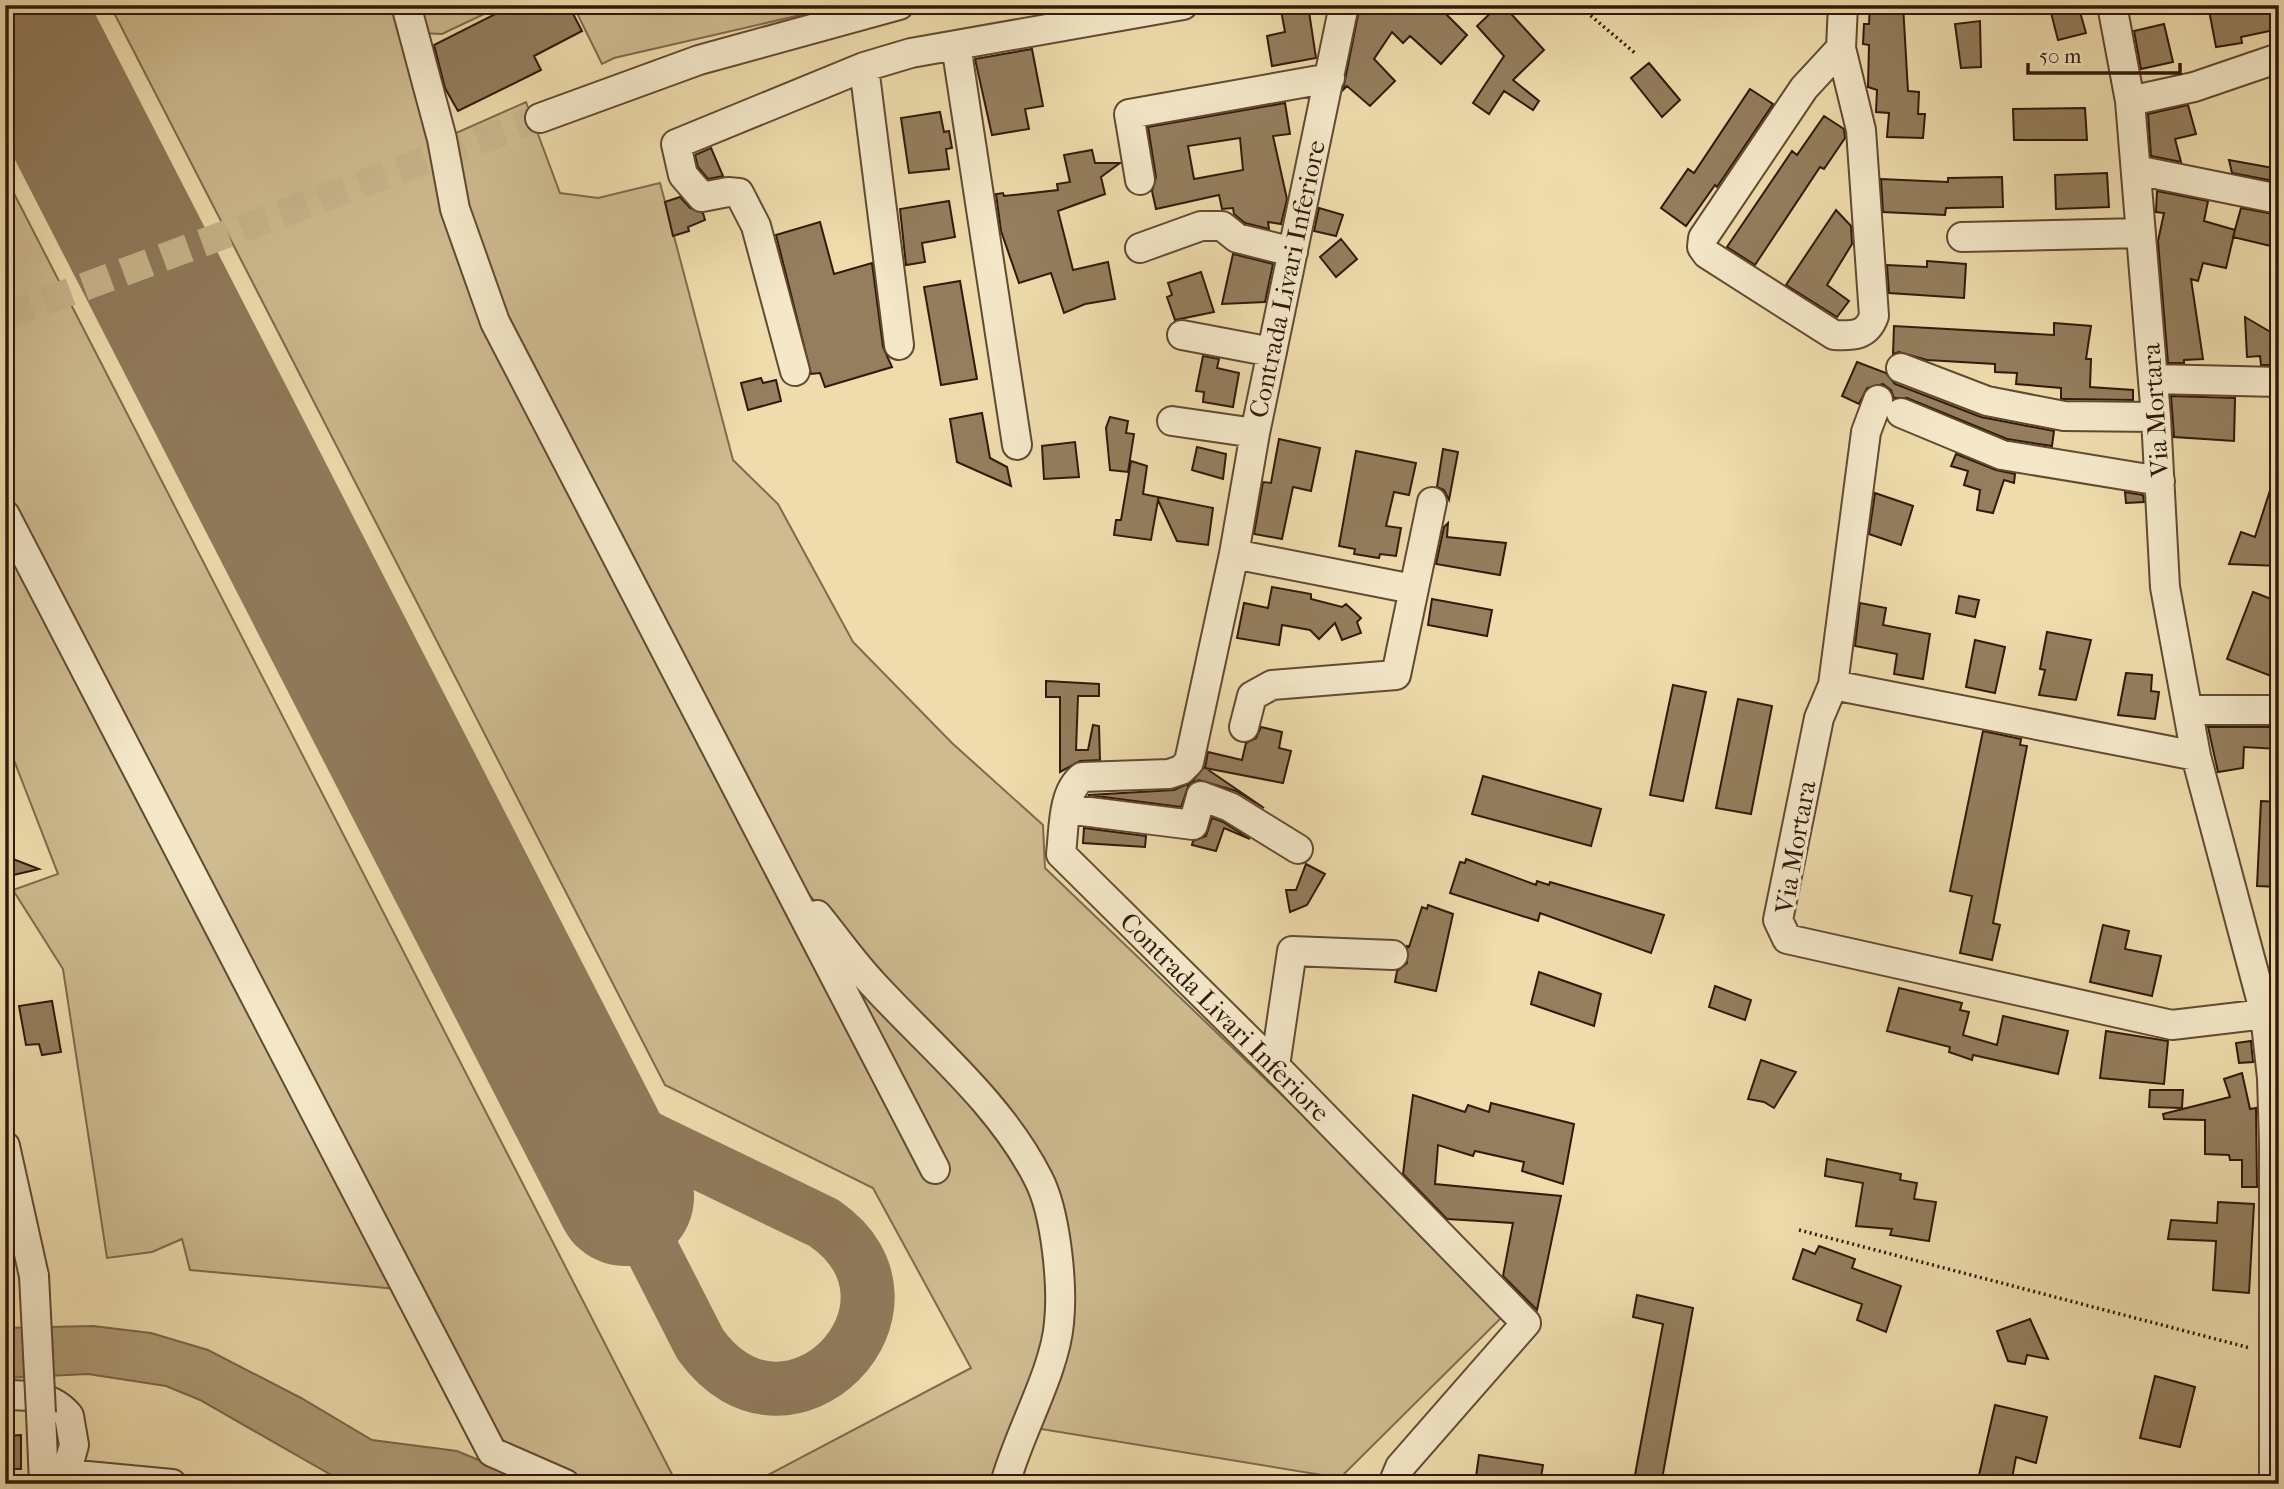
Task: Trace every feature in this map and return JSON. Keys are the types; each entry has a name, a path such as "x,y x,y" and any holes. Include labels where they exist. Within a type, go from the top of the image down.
{"street":[{"path":"406,5 442,139 455,209 495,321 935,1169"},
{"path":"540,118 699,60 899,5"},
{"path":"795,371 756,226 739,193 728,192 702,197 683,175 676,144 864,67 911,53 1183,5"},
{"name":"Contrada Livari Inferiore","path":"1344,5 1255,433 1234,554 1189,762 1181,770 1169,774 1082,776 1073,783 1066,809 1061,854 1275,1066 1526,1323 1400,1467 1393,1484"},
{"path":"1841,48 1804,88 1703,238 1702,247 1707,254 1834,335 1855,336 1870,328 1874,316 1861,130 1841,48 1843,5"},
{"name":"Via Mortara","path":"2112,5 2130,101 2156,417 2165,587 2196,757 2265,1014 2274,1130 2274,1484"},
{"path":"956,45 1017,445"},
{"path":"2130,101 2194,87 2279,58"},
{"path":"864,67 899,345"},
{"path":"1140,180 1129,114 1330,78"},
{"path":"2136,170 2279,199"},
{"path":"1140,248 1201,226 1222,226 1237,238 1293,252"},
{"path":"1962,237 2141,233"},
{"path":"1182,335 1272,352"},
{"path":"1901,368 1987,401 2064,416 2156,417"},
{"path":"2153,379 2279,382"},
{"name":"Via Mortara","path":"2160,481 2003,455 1890,406 1866,432 1833,685 1819,718 1778,920 1787,939 2172,1025 2265,1014"},
{"path":"1171,421 1255,433"},
{"path":"1244,727 1252,696 1272,685 1396,675 1432,502"},
{"path":"5,515 492,1452 565,1484"},
{"path":"1234,554 1413,589"},
{"path":"1833,685 2196,757"},
{"path":"2189,710 2279,710"},
{"path":"1066,809 1193,825 1201,796 1230,807 1298,849"},
{"path":"777,863 871,983 985,1101 1021,1149 1040,1180 1057,1247 1059,1325 1045,1375 1005,1484"},
{"path":"1275,1066 1292,951 1393,955"},
{"path":"5,1146 34,1276 41,1413 51,1479"},
{"path":"5,1395 47,1399 69,1416 74,1445 51,1479"},
{"path":"51,1479 172,1484"}],"path":[{"path":"1578,5 1636,53"},
{"path":"1799,1230 2272,1354"}],"shaded area":[{"path":"110,5 399,5 451,211 826,950 928,1054 1036,1182 1053,1325 999,1484 751,1484 971,1368 873,1188 665,1085"},
{"path":"414,5 503,5 442,34 421,33"},
{"path":"573,5 844,5 614,58 602,64"},
{"path":"526,102 560,193 598,198 660,183 733,460 778,504 853,642 952,743 1043,825 1045,868 1336,1147 1504,1315 1340,1478 1035,1428 1047,1399 1046,1180 782,862 500,321 447,137"},
{"path":"5,176 677,1484 581,1484 501,1446 5,493"},
{"path":"5,532 398,1289 190,1270 182,1239 152,1252 107,1258 63,969 13,890 58,874 5,737"},
{"path":"93,1326 151,1333 208,1350 301,1398 372,1440 457,1451 537,1484 347,1484 200,1400 166,1386 88,1374 5,1378 5,1328"}],"building":[{"path":"513,5 564,5 567,10 570,8 582,31 534,56 541,70 458,111 445,88 434,45"},
{"path":"1280,5 1308,5 1316,58 1272,66 1267,36 1285,32"},
{"path":"1360,5 1437,5 1467,35 1441,64 1410,36 1403,43 1392,32 1374,59 1395,81 1370,106 1347,86 1343,90"},
{"path":"1499,5 1503,5 1544,50 1513,80 1539,101 1533,110 1504,91 1489,114 1473,103 1504,56 1477,26"},
{"path":"1870,5 1903,5 1908,91 1919,92 1918,114 1925,114 1923,138 1887,137 1889,113 1876,112 1877,90 1868,87 1869,45 1863,44 1864,24 1869,24"},
{"path":"2049,5 2078,5 2086,33 2058,40"},
{"path":"2208,5 2279,5 2279,29 2241,37 2242,43 2216,47"},
{"path":"1980,21 1981,67 1961,68 1955,24"},
{"path":"2164,24 2173,62 2141,69 2134,31"},
{"path":"1032,49 1043,106 1025,109 1029,129 992,135 975,59"},
{"path":"1649,63 1680,100 1662,117 1631,78"},
{"path":"1750,89 1773,104 1717,187 1715,185 1686,226 1661,208 1688,169 1694,173"},
{"path":"1285,103 1290,134 1273,136 1287,199 1281,224 1268,222 1269,229 1245,223 1234,214 1233,208 1222,209 1219,195 1156,209 1152,191 1156,177 1148,127","holes":["1240,138 1243,170 1194,179 1188,146"]},
{"path":"2188,105 2196,134 2175,139 2181,162 2151,156 2148,114"},
{"path":"2085,108 2087,140 2014,140 2013,109"},
{"path":"940,112 944,132 949,131 952,148 946,149 949,169 909,173 901,118"},
{"path":"1824,116 1844,129 1845,138 1824,169 1820,167 1755,265 1727,247 1792,151 1797,155"},
{"path":"711,148 723,176 708,179 698,167 695,155"},
{"path":"1092,150 1095,163 1120,163 1101,177 1105,194 1058,211 1073,270 1108,262 1115,299 1085,304 1064,313 1051,273 1019,283 1001,231 996,194 1003,193 1004,196 1058,190 1057,184 1070,182 1064,155"},
{"path":"2229,160 2279,169 2279,182 2232,173"},
{"path":"2107,173 2109,207 2056,209 2055,175"},
{"path":"2002,177 2003,207 1946,208 1945,215 1883,212 1881,179 1948,182 1948,178"},
{"path":"2157,191 2208,201 2204,221 2235,230 2226,268 2203,263 2198,281 2191,279 2203,359 2168,363 2158,241 2164,213 2156,212"},
{"path":"680,197 690,208 703,213 705,220 688,227 689,231 673,236 665,202"},
{"path":"949,201 955,237 922,243 925,262 906,265 900,209"},
{"path":"1319,208 1343,215 1336,236 1314,231"},
{"path":"2241,208 2279,215 2279,248 2233,237"},
{"path":"1836,210 1851,226 1852,244 1827,285 1849,301 1837,317 1786,285"},
{"path":"820,222 834,274 872,263 883,347 892,367 825,387 820,373 811,374 776,235"},
{"path":"1341,239 1357,259 1336,277 1320,257"},
{"path":"1233,254 1273,264 1265,302 1222,304"},
{"path":"1927,261 1966,264 1964,298 1889,293 1887,265 1927,267"},
{"path":"1201,272 1214,312 1175,320 1167,297 1172,295 1168,283"},
{"path":"960,281 977,379 941,385 924,287"},
{"path":"2245,317 2279,337 2279,365 2261,365 2260,356 2247,357"},
{"path":"2054,323 2091,326 2086,359 2091,359 2090,387 2133,390 2133,400 2061,399 2061,388 2016,384 2017,373 1995,372 1995,364 1927,360 1899,352 1893,354 1894,326 2054,335"},
{"path":"1203,356 1219,359 1217,368 1239,373 1233,407 1203,402 1204,392 1196,391"},
{"path":"1857,362 1886,373 1895,384 1981,417 2054,431 2052,446 2007,439 1907,398 1894,398 1891,390 1883,384 1867,388 1859,404 1842,396"},
{"path":"761,378 763,383 776,380 781,401 748,410 741,383"},
{"path":"2171,396 2235,398 2234,441 2174,437"},
{"path":"982,413 990,458 1007,467 1011,486 957,462 950,419"},
{"path":"1110,417 1128,421 1126,433 1134,434 1128,472 1110,470 1106,428"},
{"path":"1279,439 1320,448 1311,491 1293,487 1282,539 1254,534 1263,482 1271,483"},
{"path":"1075,442 1079,477 1044,479 1042,446"},
{"path":"1197,447 1226,454 1223,479 1192,470"},
{"path":"1443,449 1458,452 1449,500 1444,490 1437,487"},
{"path":"1356,451 1416,463 1409,495 1394,492 1386,526 1401,528 1396,556 1380,554 1379,558 1354,554 1355,549 1339,546"},
{"path":"1956,454 1996,470 2015,474 2014,483 2004,480 1993,513 1977,510 1980,490 1964,485 1968,471 1951,466"},
{"path":"1131,461 1147,466 1143,494 1213,508 1208,545 1177,541 1158,500 1151,540 1114,535 1116,520 1121,520"},
{"path":"2275,475 2279,475 2279,566 2229,564 2241,532 2255,537"},
{"path":"2125,492 2143,495 2144,502 2126,503"},
{"path":"1875,493 1913,506 1901,545 1869,534"},
{"path":"1448,523 1447,537 1506,543 1500,575 1436,564 1444,527"},
{"path":"1272,587 1311,594 1311,599 1342,607 1346,604 1361,618 1357,622 1361,633 1342,640 1335,623 1319,639 1310,630 1282,625 1279,645 1237,638 1244,603 1268,608"},
{"path":"2253,592 2279,602 2279,656 2271,676 2227,659"},
{"path":"1959,596 1979,600 1975,617 1956,613"},
{"path":"1432,599 1492,610 1487,636 1428,625"},
{"path":"1860,603 1886,608 1883,625 1930,634 1923,679 1894,674 1897,654 1855,646"},
{"path":"2047,632 2091,640 2076,700 2039,695 2045,670 2040,669"},
{"path":"1975,640 2005,647 1995,693 1966,687"},
{"path":"2126,673 2152,675 2151,691 2159,692 2155,719 2118,715"},
{"path":"1046,681 1099,684 1099,696 1078,696 1076,750 1088,750 1093,725 1099,726 1100,760 1080,761 1060,772 1060,697 1046,697"},
{"path":"1673,685 1706,692 1683,801 1650,795"},
{"path":"1738,699 1772,706 1751,814 1716,808"},
{"path":"1261,727 1282,732 1279,748 1291,751 1283,783 1205,768 1208,752 1242,760 1246,743 1256,738"},
{"path":"2208,727 2278,727 2278,749 2244,747 2243,768 2218,772"},
{"path":"1983,731 2021,739 2020,745 2027,746 1993,923 2000,925 1992,960 1960,953 1972,896 1950,891"},
{"path":"1204,767 1264,808 1236,791 1199,780 1189,784 1181,807 1088,795 1174,790 1192,782"},
{"path":"1483,776 1601,809 1591,846 1472,814"},
{"path":"2261,801 2279,802 2279,887 2257,886"},
{"path":"1212,818 1250,839 1224,828 1216,851 1192,845 1193,841 1206,836"},
{"path":"1084,828 1146,836 1145,847 1083,843"},
{"path":"5,856 39,869 5,877"},
{"path":"1466,859 1536,885 1537,881 1549,885 1550,882 1664,915 1651,953 1540,913 1538,921 1450,893 1460,862 1465,863"},
{"path":"1306,864 1325,874 1307,905 1290,912 1286,890 1296,890"},
{"path":"1428,905 1453,914 1436,991 1395,982 1397,971 1407,963 1407,946 1409,947 1422,907 1427,909"},
{"path":"2103,925 2129,931 2125,949 2161,956 2152,996 2090,982"},
{"path":"1539,972 1601,994 1594,1026 1531,1004"},
{"path":"1715,986 1751,1000 1745,1020 1709,1007"},
{"path":"1899,988 1962,1003 1960,1010 1969,1012 1963,1035 1997,1045 2003,1016 2068,1031 2058,1074 1973,1055 1972,1060 1949,1052 1950,1047 1887,1031"},
{"path":"52,1001 61,1052 42,1055 39,1044 26,1045 19,1006"},
{"path":"2106,1031 2168,1041 2164,1084 2100,1078"},
{"path":"2251,1041 2253,1062 2239,1063 2236,1043"},
{"path":"1761,1060 1796,1072 1774,1108 1764,1102 1748,1099"},
{"path":"2242,1073 2250,1109 2256,1108 2257,1187 2242,1187 2242,1160 2230,1160 2229,1155 2205,1154 2205,1120 2164,1119 2163,1114 2230,1097 2224,1079"},
{"path":"2150,1090 2183,1090 2182,1108 2149,1107"},
{"path":"1413,1095 1465,1112 1468,1105 1489,1112 1491,1103 1574,1124 1563,1184 1522,1171 1524,1162 1475,1151 1473,1156 1438,1145 1435,1184 1561,1196 1537,1310 1503,1276 1513,1223 1447,1219 1403,1174"},
{"path":"1827,1159 1901,1174 1900,1180 1917,1183 1914,1199 1936,1202 1929,1241 1890,1235 1892,1229 1856,1226 1863,1183 1825,1176"},
{"path":"2218,1202 2254,1204 2249,1293 2213,1290 2216,1241 2168,1239 2171,1220 2217,1223"},
{"path":"1819,1246 1855,1259 1852,1268 1901,1286 1886,1332 1857,1320 1862,1304 1793,1279 1803,1249 1815,1254"},
{"path":"1637,1295 1693,1308 1662,1479 1635,1475 1663,1324 1633,1317"},
{"path":"2030,1319 2048,1359 2027,1355 2025,1364 2008,1361 1997,1331"},
{"path":"2155,1376 2195,1387 2180,1447 2140,1438"},
{"path":"1995,1405 2047,1417 2036,1463 2016,1457 2011,1484 1977,1484"},
{"path":"21,1435 21,1469 5,1469 5,1436"},
{"path":"1479,1455 1543,1465 1540,1484 1475,1484"}],"taxiway":[{"path":"559,1070 583,1099 615,1122 824,1223 857,1257 868,1294 861,1330 840,1361 810,1382 773,1389 736,1378 700,1344 625,1197"}],"runway":[{"path":"13,5 625,1197"}],"tunnel":[{"path":"5,316 540,118"}]}
